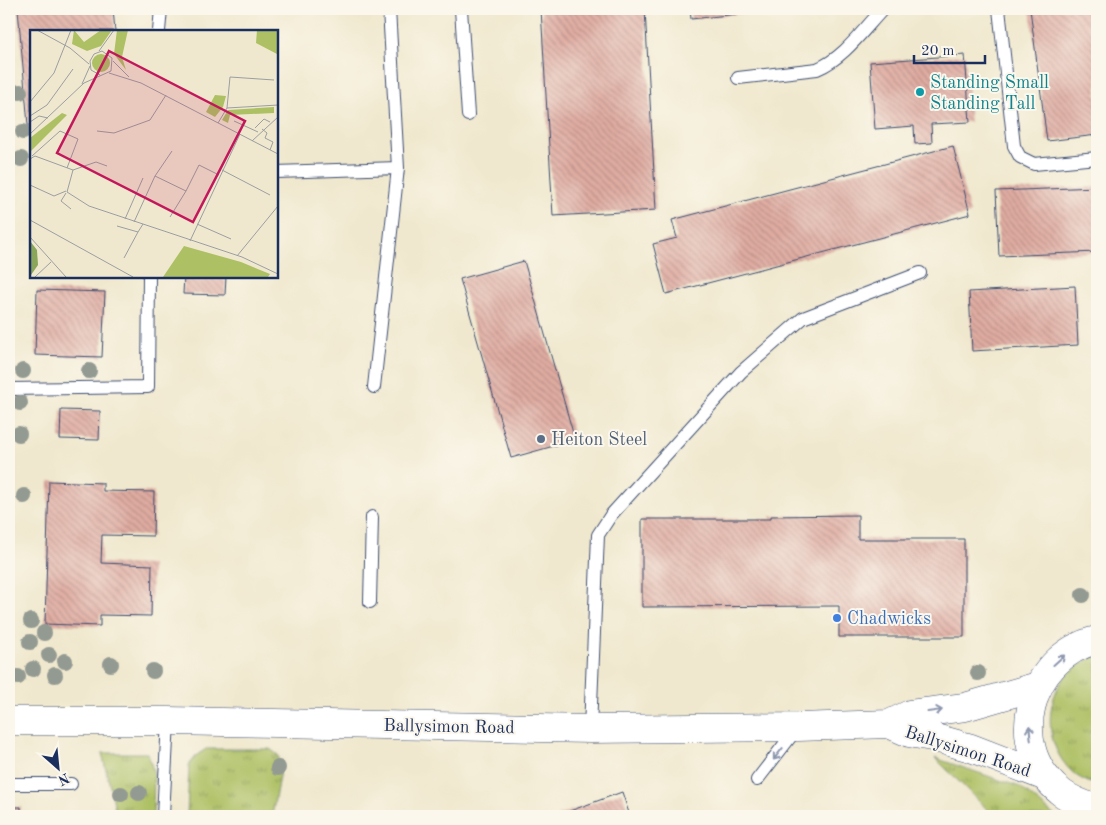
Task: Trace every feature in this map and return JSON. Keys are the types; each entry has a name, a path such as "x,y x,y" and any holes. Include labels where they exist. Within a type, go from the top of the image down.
{"main road":[{"path":"1089,810 1062,793 1046,777 1037,760 1031,742 1029,723 1031,704 1038,686 1047,672 1058,659 1094,637"},
{"name":"Ballysimon Road","path":"9,721 168,721 590,729 889,724 910,714 965,707 1038,686"},
{"name":"Ballysimon Road","path":"889,724 909,733 932,737 971,748 1046,777"}],"lane":[{"path":"159,30 160,9"},
{"path":"374,387 398,168 389,9"},
{"path":"461,9 468,115"},
{"path":"738,78 817,69 828,64 883,9"},
{"path":"999,9 1014,146 1020,157 1034,164 1097,158"},
{"path":"278,172 398,168"},
{"path":"590,729 598,535 611,515 741,372 803,318 920,273"},
{"path":"9,389 148,387 149,278"},
{"path":"370,602 372,517"},
{"path":"162,816 168,721"},
{"path":"757,780 798,727"},
{"path":"9,784 71,784"}],"green space":[{"path":"1097,655 1097,786 1077,776 1059,755 1054,743 1050,717 1056,691 1063,679 1083,662"},
{"path":"206,749 270,749 278,755 281,765 272,816 187,816 189,765 197,755"},
{"path":"102,753 148,753 154,774 153,816 100,816 115,808"},
{"path":"935,758 1020,787 1055,816 994,816"}],"building":[{"path":"18,9 113,9 115,30 30,30 30,148"},
{"path":"541,9 645,9 656,210 553,216"},
{"path":"690,9 775,9 775,10 691,19"},
{"path":"1030,9 1097,9 1097,135 1047,141"},
{"name":"Standing Small Standing Tall","path":"965,55 970,122 931,124 932,143 915,144 914,126 875,129 870,62"},
{"path":"953,146 970,214 666,294 653,244 677,238 672,220"},
{"path":"1097,187 1097,252 999,256 996,191"},
{"path":"524,261 575,440 511,458 460,279"},
{"path":"184,278 226,278 225,295 183,294"},
{"path":"1075,286 1078,345 972,351 969,292"},
{"path":"37,290 105,292 102,357 35,355"},
{"path":"61,410 100,411 99,440 60,439"},
{"path":"49,481 103,483 103,491 154,492 153,536 102,535 101,563 152,565 151,616 100,615 100,626 45,624"},
{"path":"858,515 858,539 964,539 964,637 839,637 839,606 642,607 642,519 771,519 771,516"},
{"path":"622,792 630,816 556,816"},
{"path":"9,807 21,807 21,816 9,816"}],"place":[{"name":"Standing Small Standing Tall","path":"920,92"},
{"name":"Heiton Steel","path":"541,439"},
{"name":"Chadwicks","path":"837,618"}]}
